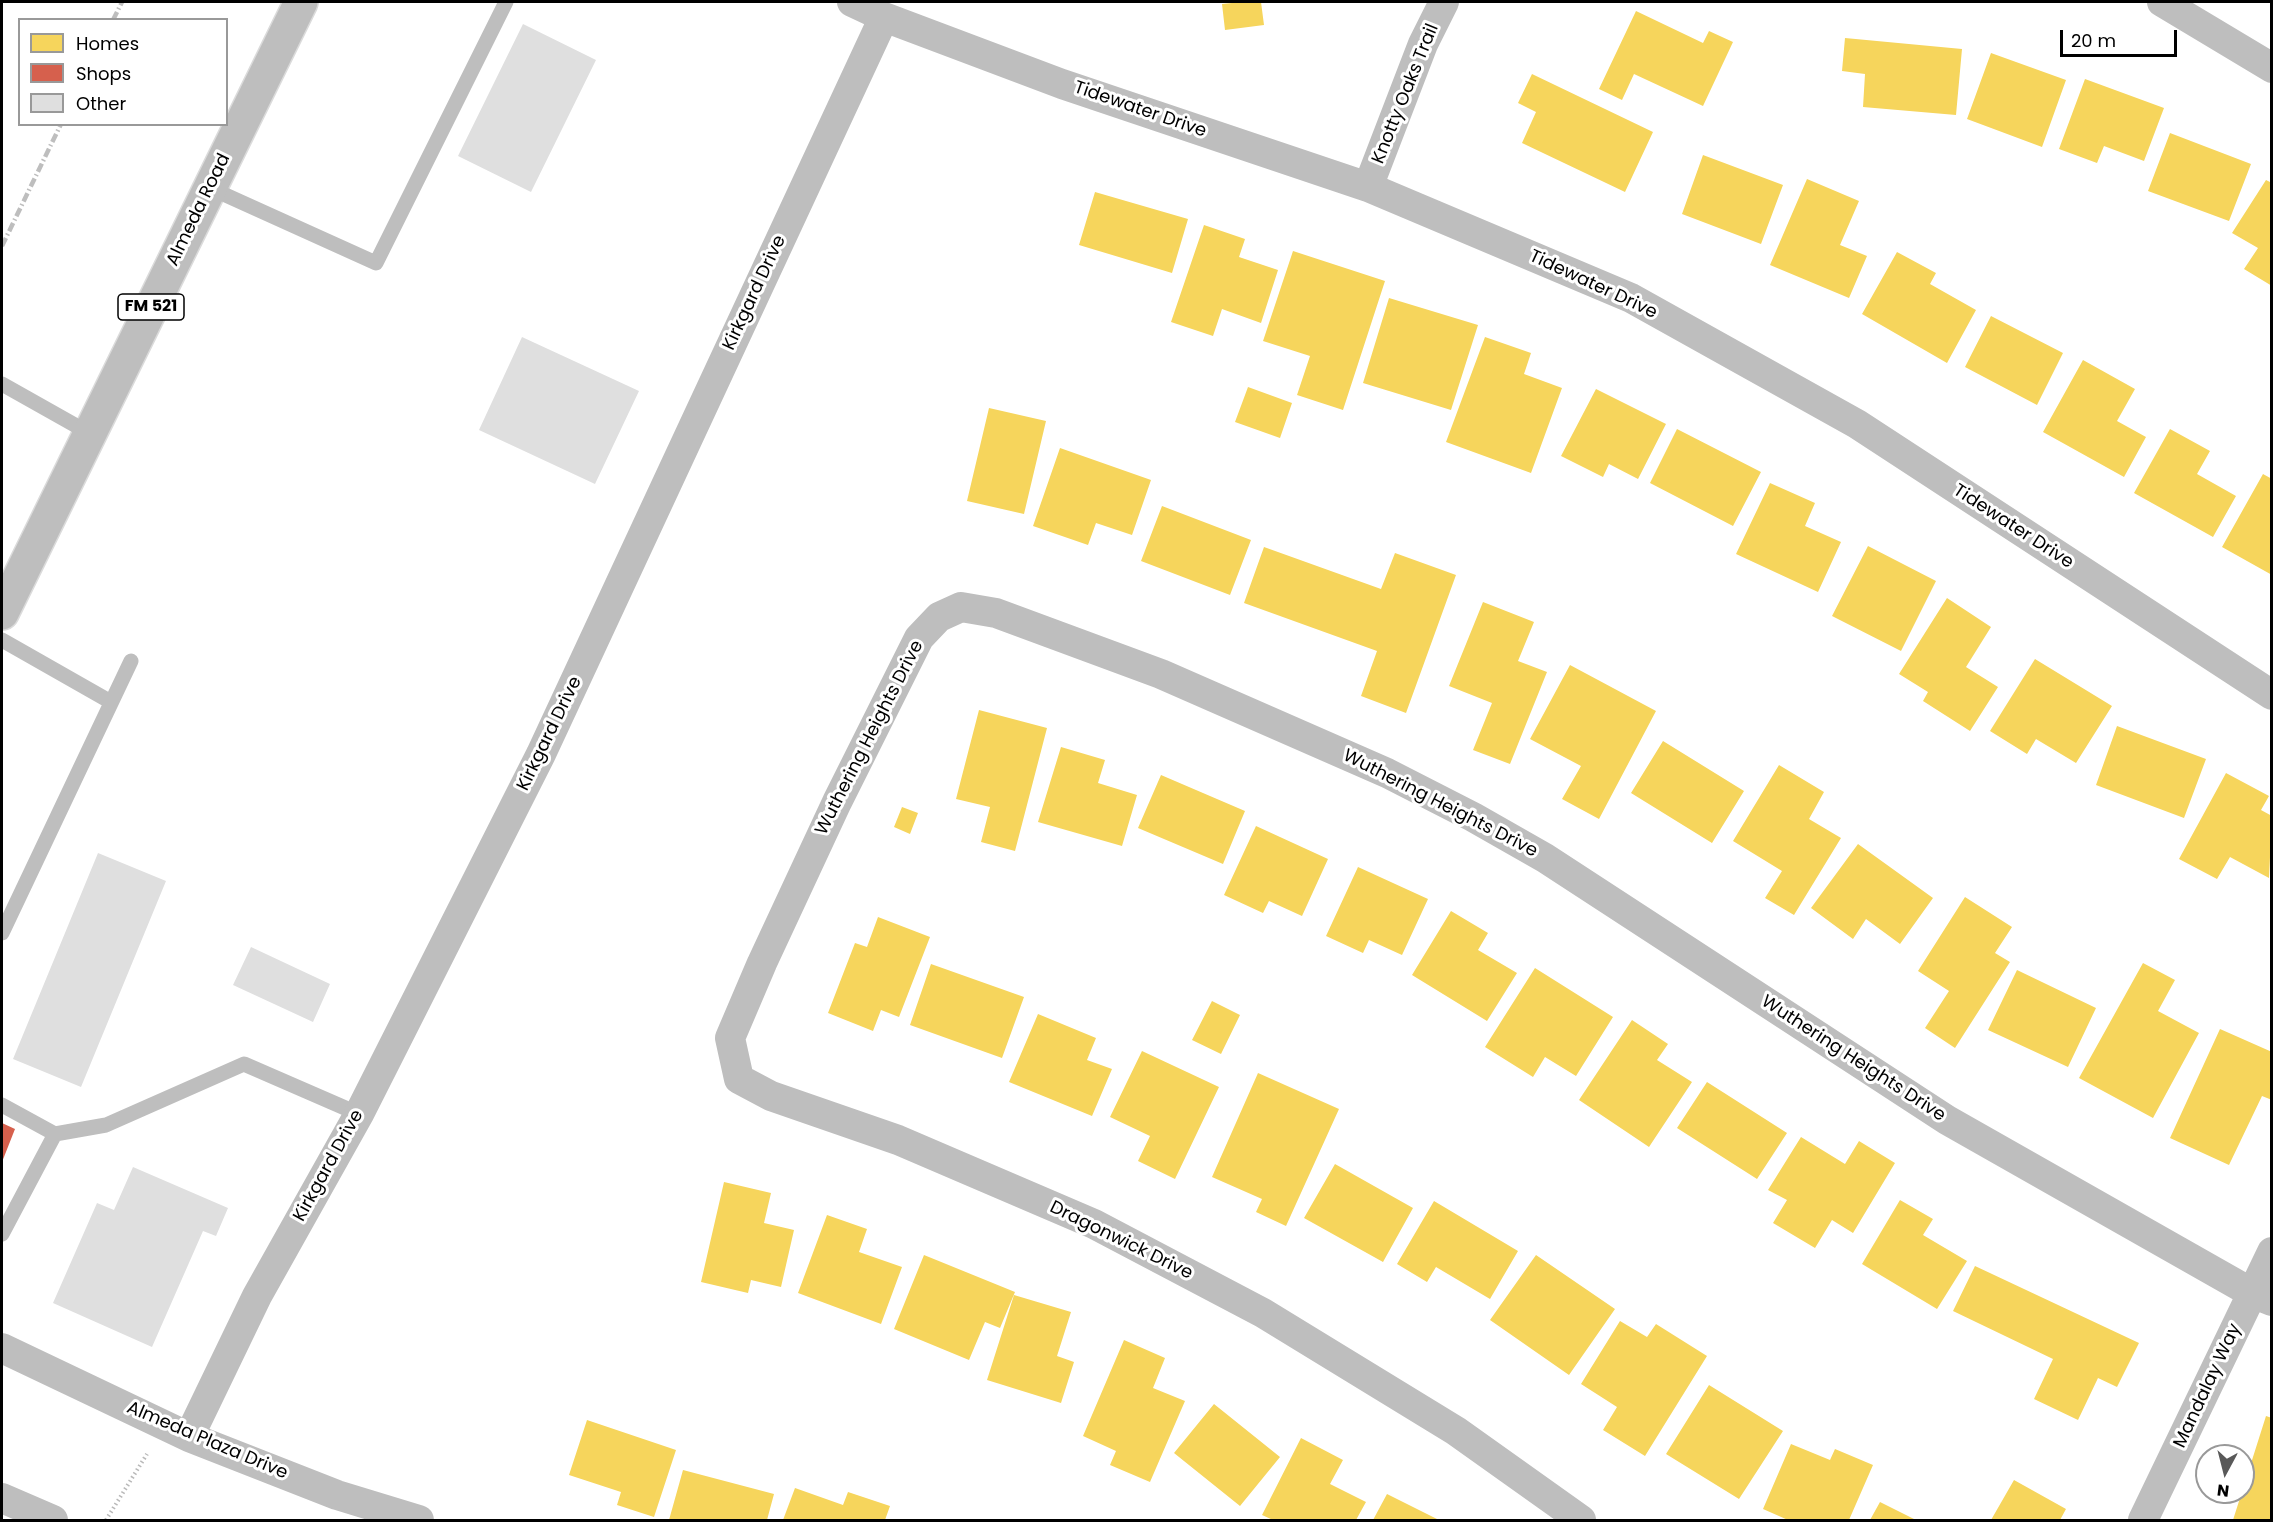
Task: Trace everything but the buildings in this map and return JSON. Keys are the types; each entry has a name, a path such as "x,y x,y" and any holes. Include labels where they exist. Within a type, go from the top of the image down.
{"main road":[{"name":"Almeda Road","path":"2,614 301,2"}],"street":[{"name":"Tidewater Drive","path":"852,2 884,17 1062,84 1368,187 1631,298 1846,419 2271,695"},
{"name":"Knotty Oaks Trail","path":"1368,187 1423,44 1444,2"},
{"path":"2162,2 2271,68"},
{"name":"Kirkgard Drive","path":"189,1437 257,1296 359,1113 541,754 884,17"},
{"name":"Wuthering Heights Drive","path":"762,963 837,802 919,638 939,617 961,607 996,613 1161,674 1387,773 1473,817 1545,858 1947,1120 2262,1297"},
{"name":"Dragonwick Drive","path":"762,963 730,1038 739,1079 771,1096 898,1140 1094,1224 1263,1313 1436,1418 1581,1521"},
{"name":"Mandalay Way","path":"2143,1521 2262,1297 2271,1252"},
{"name":"Almeda Plaza Drive","path":"2,1348 189,1437 338,1495 419,1521"},
{"path":"2,1498 53,1521"}],"lane":[{"path":"210,188 376,264 506,2"},
{"path":"2,384 89,433"},
{"path":"2,640 111,702"},
{"path":"2,933 7,907 131,661"},
{"path":"2,1105 55,1134 106,1125 244,1064 359,1113"},
{"path":"2,1234 55,1134"}],"path":[{"path":"107,1520 148,1452"}],"railway":[{"path":"114,18 122,2"},
{"path":"2,246 60,126"}]}
